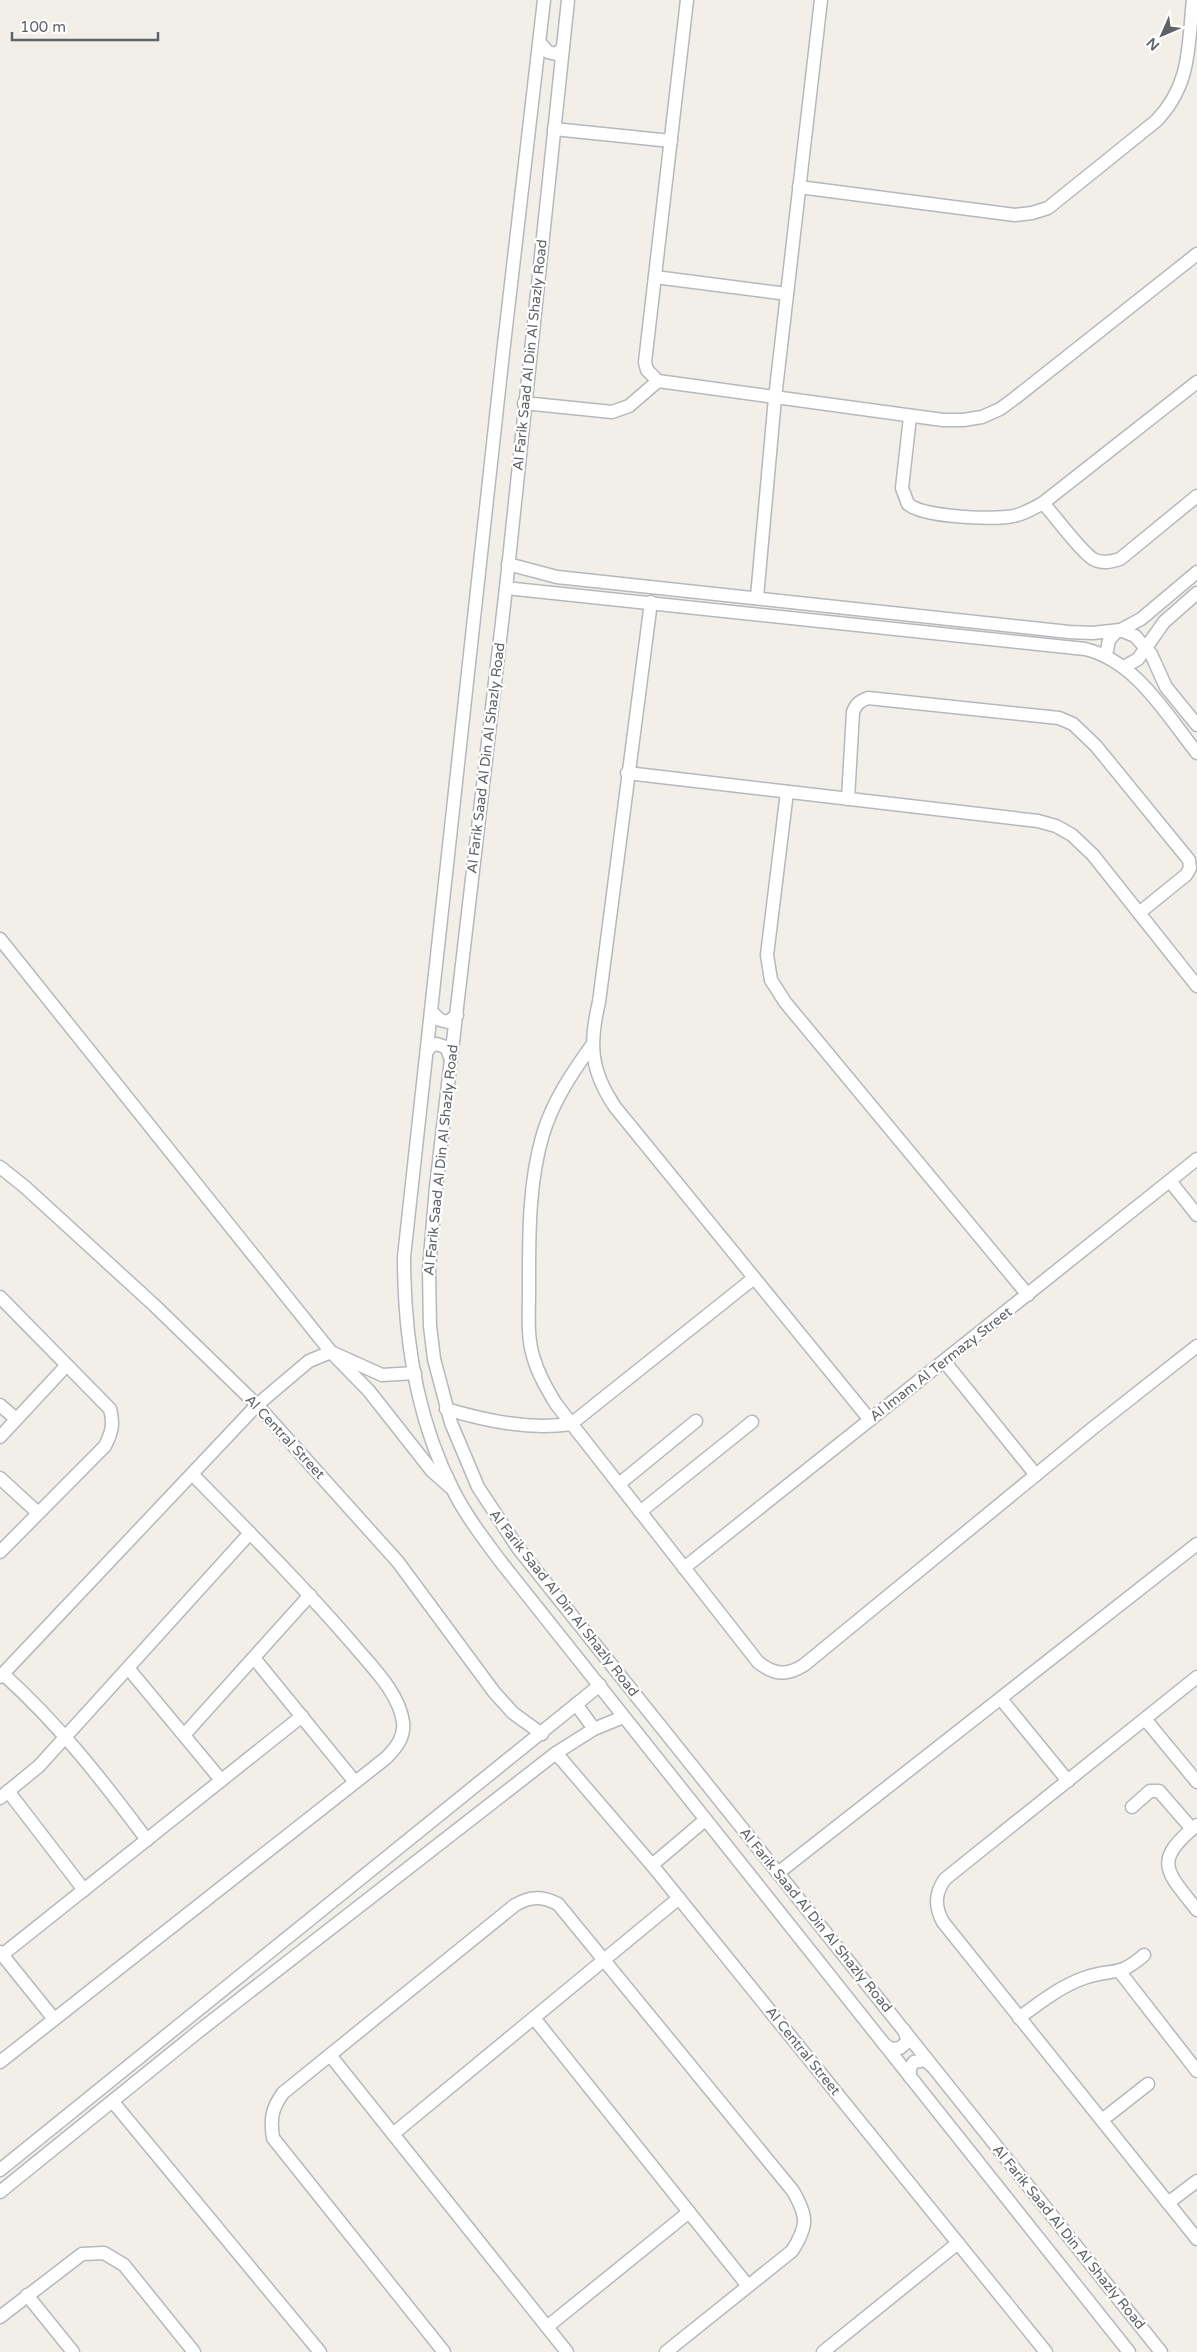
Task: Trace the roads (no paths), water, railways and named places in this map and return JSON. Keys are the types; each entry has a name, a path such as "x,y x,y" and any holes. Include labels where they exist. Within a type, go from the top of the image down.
{"street":[{"name":"Al Farik Saad Al Din Al Shazly Road","path":"544,0 504,343 404,1257 406,1326 414,1373 428,1428 452,1488 478,1531 567,1646 600,1685 623,1717 1129,2352"},
{"name":"Al Farik Saad Al Din Al Shazly Road","path":"568,0 506,588 436,1187 429,1292 434,1359 446,1409 463,1455 478,1487 507,1533 1161,2352"},
{"path":"687,0 645,362 647,370 658,380 910,417 963,420 982,417 1000,409 1197,254"},
{"path":"757,597 775,398 821,0"},
{"path":"799,187 1015,215 1032,214 1048,208 1156,121 1169,108 1185,74 1193,0"},
{"path":"540,42 552,54 560,52 563,48"},
{"path":"534,84 541,78 548,76 556,82 558,90"},
{"path":"554,129 671,141"},
{"path":"655,277 787,294"},
{"path":"524,403 612,412 629,406 658,380"},
{"path":"910,417 902,488 908,504 915,510 932,514 1008,517 1027,512 1043,503 1197,382"},
{"path":"1043,503 1087,554 1102,562 1111,562 1120,559 1196,498"},
{"path":"508,564 557,577 705,591 1076,633 1120,630 1135,636 1146,646 1166,687 1197,725"},
{"path":"1106,655 1109,640 1120,630 1134,623 1153,609 1197,572"},
{"path":"556,593 557,577"},
{"path":"506,588 839,621 1074,647 1106,655 1124,667 1197,753"},
{"path":"704,607 705,591"},
{"path":"1124,667 1138,658 1166,620 1197,593"},
{"path":"651,602 592,1045 594,1066 601,1086 615,1107 870,1420"},
{"path":"822,620 827,613 823,604"},
{"path":"839,621 836,613 841,606"},
{"path":"1153,609 1157,618 1166,620"},
{"path":"1074,647 1081,641 1076,633"},
{"path":"1152,698 1166,687"},
{"path":"848,799 853,712 855,705 861,700 868,698 1059,718 1073,724 1096,746 1189,860 1190,868 1186,875 1139,913"},
{"path":"627,773 1038,821 1056,826 1072,835 1093,855 1197,986"},
{"path":"787,792 767,954 771,980 781,997 1028,1295"},
{"path":"0,939 331,1352 369,1391 427,1466 452,1488"},
{"path":"432,1011 444,1022 448,1022 456,1015"},
{"path":"427,1052 431,1046 440,1045 446,1047 451,1059"},
{"path":"592,1045 563,1087 552,1110 543,1134 533,1185 529,1328 532,1355 542,1380 571,1424 758,1662 768,1670 781,1674 794,1672 1197,1346"},
{"name":"Al Imam Al Termazy Street","path":"684,1568 1197,1159"},
{"name":"Al Central Street","path":"0,1167 25,1187 154,1305 257,1405 398,1562 494,1692 514,1713 542,1734"},
{"path":"1170,1181 1197,1215"},
{"path":"446,1409 482,1420 519,1425 557,1426 571,1424 754,1278"},
{"path":"0,1297 110,1409 113,1421 112,1433 105,1446 37,1512 0,1552"},
{"path":"147,1840 66,1737 32,1700 1,1675 257,1405 309,1361 331,1352 382,1375 414,1373"},
{"path":"944,1361 1036,1475"},
{"path":"0,1437 66,1366"},
{"path":"0,1405 16,1420"},
{"path":"619,1484 696,1421"},
{"path":"640,1512 752,1422"},
{"path":"0,2062 386,1758 399,1744 404,1724 398,1703 375,1670 310,1595 192,1474"},
{"path":"0,1478 37,1512"},
{"path":"84,1890 4,1794 39,1766 250,1533"},
{"path":"778,1873 1197,1544"},
{"path":"184,1735 310,1595"},
{"path":"538,1609 547,1614 553,1614 559,1609 558,1598"},
{"path":"567,1646 568,1635 572,1632 582,1631 587,1635"},
{"path":"254,1658 355,1782"},
{"path":"128,1668 221,1780"},
{"path":"1197,1677 945,1879 936,1895 938,1914 943,1922 1197,2239"},
{"path":"0,2170 542,1734 600,1685"},
{"path":"1001,1699 1068,1781"},
{"path":"576,1704 594,1729"},
{"path":"54,2019 1,1953 84,1890 302,1716"},
{"path":"0,2192 114,2102 206,2025 556,1752 594,1729 623,1717"},
{"path":"1144,1719 1197,1782"},
{"name":"Al Central Street","path":"556,1752 679,1898 1046,2352"},
{"path":"1132,1807 1150,1792 1159,1791 1194,1827 1174,1846 1168,1863 1172,1879 1197,1910"},
{"path":"652,1865 705,1820"},
{"path":"444,2352 274,2138 270,2122 274,2106 283,2093 515,1905 528,1898 544,1897 558,1904 793,2191 804,2210 804,2232 792,2251 666,2352"},
{"path":"393,2134 679,1898"},
{"path":"1019,2018 1071,1983 1086,1977 1120,1972 1144,1956"},
{"path":"1120,1972 1197,2071"},
{"path":"534,2018 748,2286"},
{"path":"882,2042 891,2049 900,2048 908,2041 903,2029"},
{"path":"330,2055 567,2352"},
{"path":"910,2077 909,2071 914,2062 925,2060 932,2066"},
{"path":"1102,2120 1148,2084"},
{"path":"114,2102 320,2352"},
{"path":"1168,2203 1197,2181"},
{"path":"546,2326 689,2212"},
{"path":"823,2352 958,2243"},
{"path":"0,2317 82,2254 104,2254 124,2265 194,2352"},
{"path":"27,2295 72,2352"}]}
